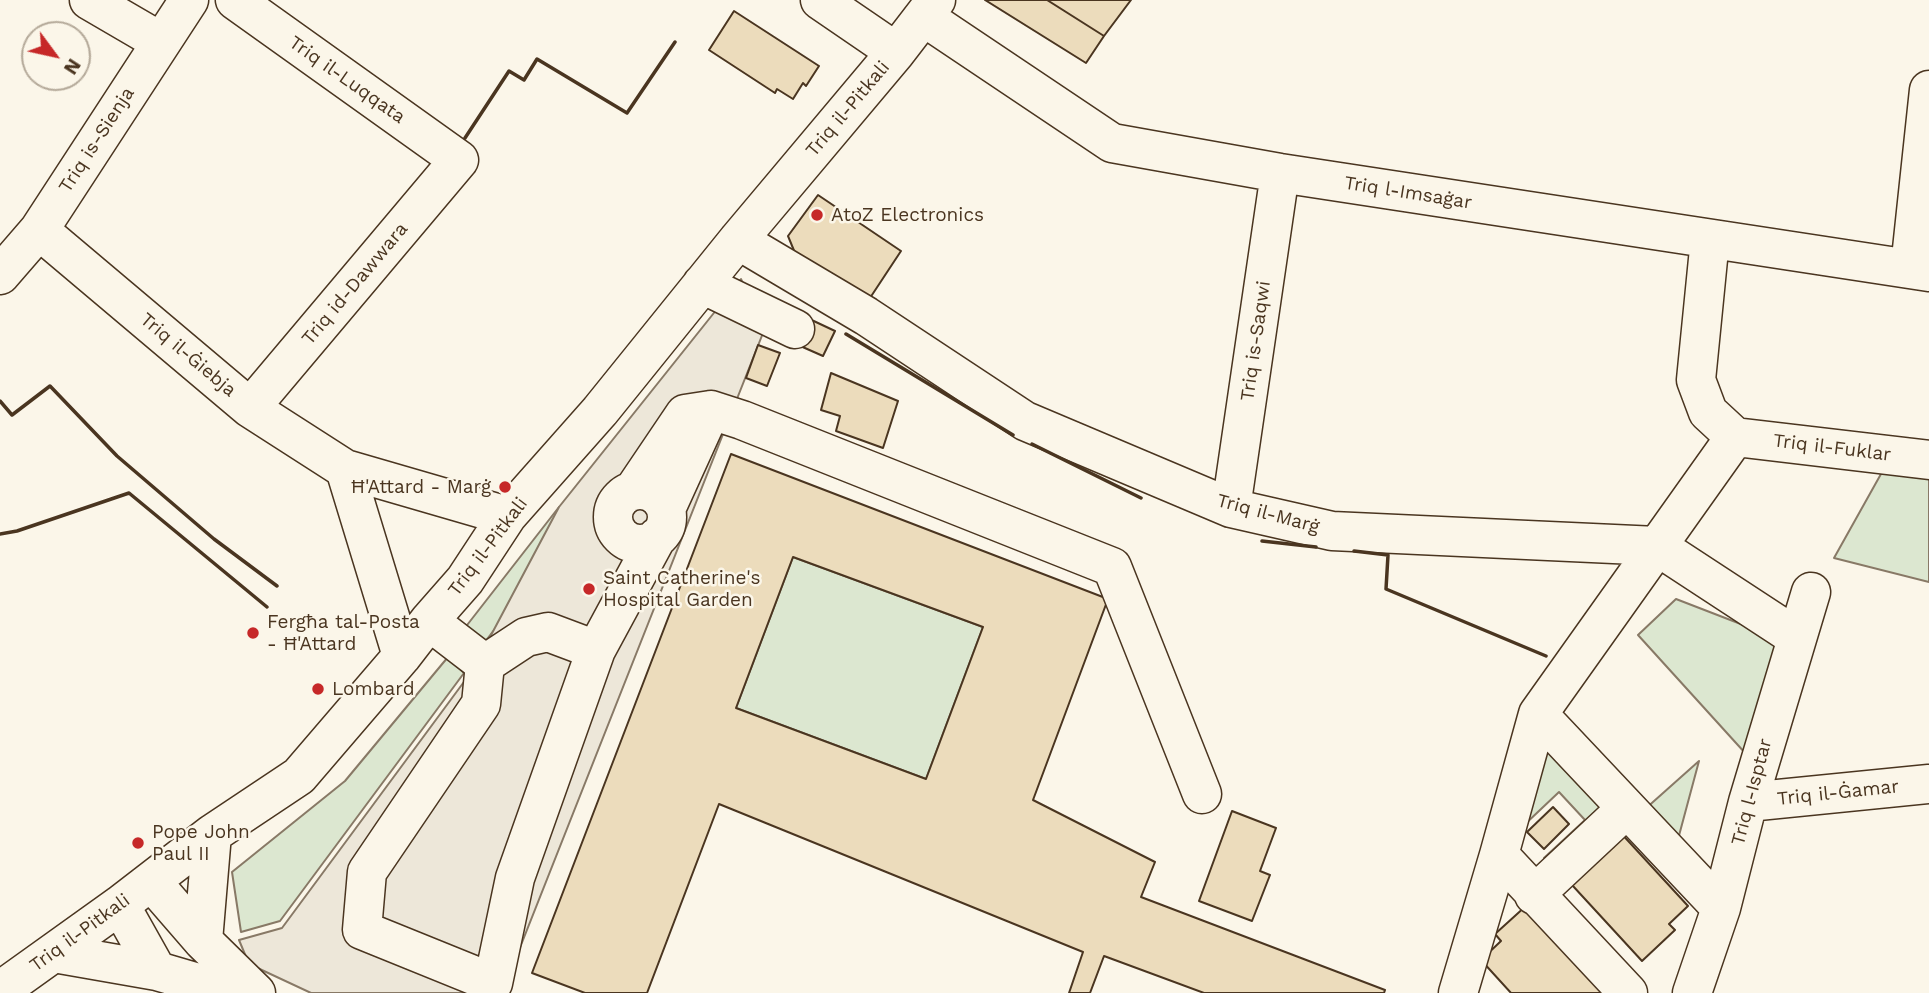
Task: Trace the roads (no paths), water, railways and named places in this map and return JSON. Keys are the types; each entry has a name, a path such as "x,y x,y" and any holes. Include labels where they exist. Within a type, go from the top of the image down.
{"street":[{"path":"89,0 161,42"},
{"name":"Triq is-Sienja","path":"0,275 40,230 189,0"},
{"name":"Triq il-Luqqata","path":"235,0 459,160"},
{"path":"820,0 896,52"},
{"name":"Triq il-Pitkali","path":"0,991 120,905 212,834 299,776 465,580 507,516 563,456 930,9"},
{"name":"Triq l-Imsaġar","path":"930,9 1112,143 1280,173 1919,270"},
{"path":"1919,270 1929,90"},
{"name":"Triq id-Dawwara","path":"250,408 459,160"},
{"name":"Triq is-Saqwi","path":"1231,508 1280,173"},
{"name":"Triq il-Ġiebja","path":"40,230 250,408 345,469 507,516"},
{"path":"1461,991 1538,714 1735,437 1708,412 1696,380 1710,239"},
{"name":"Triq il-Marġ","path":"738,240 866,316 1025,421 1231,508 1332,531 1657,546"},
{"path":"702,284 794,329"},
{"path":"523,639 367,872 362,930 493,983 516,876 596,650 661,523 711,410"},
{"path":"661,523 646,543 628,541 616,528 613,520 615,506 623,496 633,491 685,414 711,410 742,419 1112,567 1202,794"},
{"name":"Triq il-Fuklar","path":"1735,437 1929,460"},
{"path":"345,469 402,656"},
{"path":"1657,546 1796,636"},
{"name":"Triq l-Isptar","path":"1692,993 1721,908 1748,802 1811,592"},
{"path":"429,621 485,664"},
{"path":"485,664 523,639 548,632 596,650"},
{"path":"481,704 485,664"},
{"path":"1538,714 1721,908"},
{"name":"Triq il-Ġamar","path":"1748,802 1929,784"},
{"path":"1534,895 1626,809"},
{"path":"203,941 212,834"},
{"path":"1499,855 1628,993"},
{"path":"151,881 203,941 256,993"},
{"path":"120,905 158,971"},
{"path":"54,953 158,971 232,993"}],"place":[{"name":"AtoZ Electronics","path":"817,215"},
{"name":"Ħ'Attard - Marġ","path":"505,487"},
{"name":"Saint Catherine's Hospital Garden","path":"589,589"},
{"name":"Fergħa tal-Posta - Ħ'Attard","path":"253,633"},
{"name":"Lombard","path":"318,689"},
{"name":"Pope John Paul II","path":"138,843"}]}
